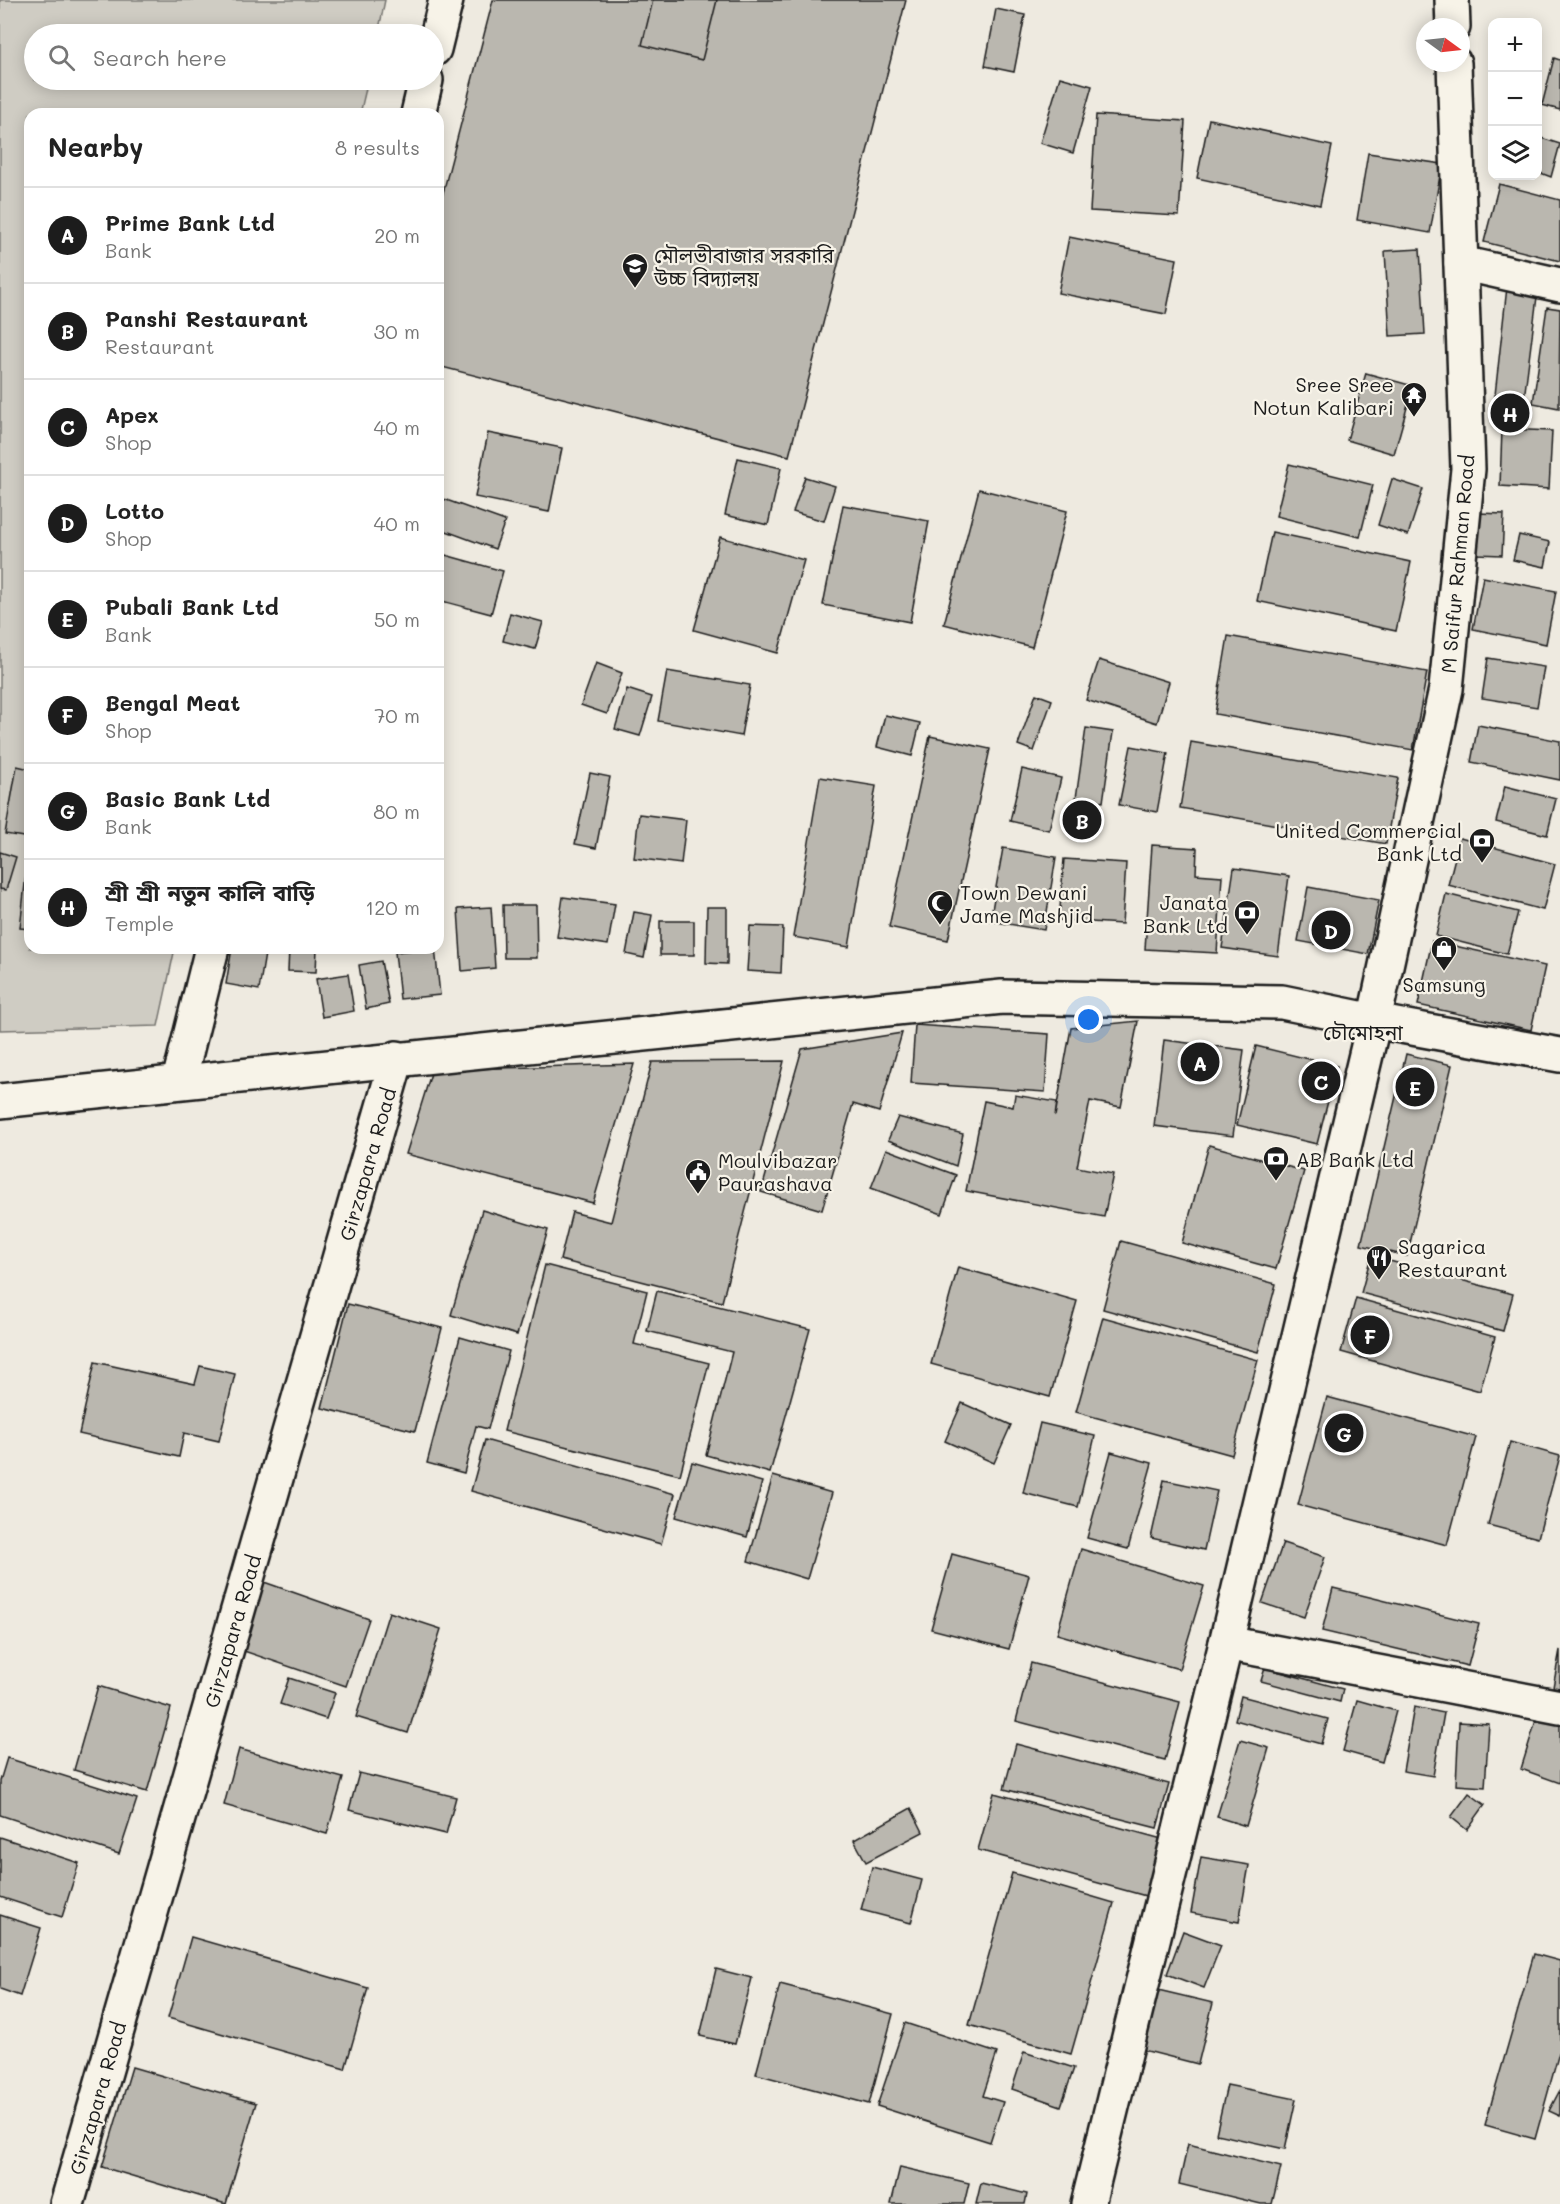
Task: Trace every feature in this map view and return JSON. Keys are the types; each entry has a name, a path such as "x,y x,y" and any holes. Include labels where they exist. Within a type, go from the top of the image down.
{"main road":[{"path":"440,24 446,0"},
{"path":"1452,0 1453,18"},
{"name":"M Saifur Rahman Road","path":"1088,2204 1226,1643 1374,1021 1446,689 1468,470 1454,72"},
{"path":"419,108 423,90"},
{"path":"1461,263 1560,285"},
{"path":"179,1081 211,954"},
{"path":"0,1101 1002,996 1282,1002 1560,1055"},
{"name":"Girzapara Road","path":"67,2204 398,1058"},
{"path":"1226,1643 1560,1707"}],"shaded area":[{"path":"0,0 385,0 380,24 24,24 24,90 366,90 361,108 24,108 24,954 174,954 158,1026 0,1030"}],"building":[{"name":"মৌলভীবাজার সরকারি উচ্চ বিদ্যালয়","path":"493,0 906,0 789,456 444,368 444,189"},
{"path":"653,0 717,0 702,60 642,45"},
{"path":"996,9 1025,15 1014,72 985,66"},
{"path":"1554,58 1560,60 1560,110 1542,105"},
{"path":"1060,77 1092,86 1073,153 1040,143"},
{"path":"1096,115 1185,121 1179,216 1090,211"},
{"path":"1209,119 1332,146 1320,205 1197,178"},
{"path":"1542,138 1560,144 1551,177 1542,174"},
{"path":"1368,153 1442,164 1430,233 1357,220"},
{"path":"1499,184 1560,200 1560,261 1484,242"},
{"path":"1069,237 1177,259 1166,314 1058,293"},
{"path":"1420,249 1425,334 1390,336 1385,251"},
{"path":"1508,278 1539,281 1523,407 1494,404"},
{"path":"1547,307 1560,309 1559,408 1533,403"},
{"path":"1366,373 1413,386 1394,454 1347,440"},
{"path":"1502,429 1552,431 1549,489 1500,486"},
{"path":"488,433 562,448 549,512 475,497"},
{"path":"738,458 781,468 768,525 725,515"},
{"path":"1289,464 1373,485 1360,537 1276,516"},
{"path":"805,477 835,486 824,521 793,512"},
{"path":"1392,479 1423,489 1408,535 1378,525"},
{"path":"979,489 1067,511 1032,647 944,624"},
{"path":"444,499 505,521 495,549 444,530"},
{"path":"843,505 929,521 910,622 823,605"},
{"path":"1478,513 1504,514 1502,555 1476,554"},
{"path":"1272,532 1411,562 1396,631 1257,601"},
{"path":"1519,535 1550,542 1545,567 1513,560"},
{"path":"720,537 804,560 778,653 694,630"},
{"path":"444,555 503,571 491,614 444,602"},
{"path":"1483,577 1556,591 1546,644 1473,629"},
{"path":"510,613 543,622 535,649 503,641"},
{"path":"1228,636 1427,672 1413,750 1215,714"},
{"path":"1488,658 1544,667 1537,707 1482,698"},
{"path":"1099,660 1169,682 1157,723 1086,700"},
{"path":"596,663 622,673 607,714 581,705"},
{"path":"667,671 750,685 741,736 658,721"},
{"path":"627,689 652,697 640,736 615,729"},
{"path":"1036,694 1052,700 1034,751 1018,745"},
{"path":"885,715 920,723 912,756 877,747"},
{"path":"1478,725 1560,741 1560,780 1471,762"},
{"path":"1086,728 1113,732 1103,802 1076,798"},
{"path":"930,736 990,749 948,940 889,927"},
{"path":"1191,742 1398,778 1386,844 1180,808"},
{"path":"1131,746 1168,753 1157,812 1119,805"},
{"path":"17,766 24,768 24,837 5,834"},
{"path":"1022,769 1061,778 1049,830 1010,821"},
{"path":"590,773 610,777 596,848 575,844"},
{"path":"820,777 876,786 849,947 793,937"},
{"path":"1505,786 1556,799 1547,835 1496,822"},
{"path":"639,814 686,820 681,864 634,858"},
{"path":"1460,838 1555,864 1543,910 1448,885"},
{"path":"1152,845 1197,848 1196,874 1222,876 1217,953 1145,949"},
{"path":"1003,848 1056,857 1044,930 990,921"},
{"path":"0,852 16,857 6,890 0,889"},
{"path":"1064,859 1126,863 1122,924 1059,920"},
{"path":"1234,868 1289,876 1278,956 1222,948"},
{"path":"1308,887 1379,900 1368,954 1298,941"},
{"path":"24,893 24,928 20,928"},
{"path":"1446,894 1518,912 1507,954 1436,936"},
{"path":"563,897 615,904 608,945 557,937"},
{"path":"503,905 536,905 537,958 504,958"},
{"path":"491,907 495,968 462,971 458,909"},
{"path":"707,907 727,907 727,964 706,963"},
{"path":"634,912 652,915 644,958 626,954"},
{"path":"660,921 694,921 694,955 660,955"},
{"path":"750,926 783,927 781,973 747,971"},
{"path":"1432,941 1545,966 1531,1030 1418,1005"},
{"path":"231,954 265,954 259,990 226,984"},
{"path":"289,954 317,954 316,972 288,971"},
{"path":"395,954 436,954 440,995 400,999"},
{"path":"381,961 389,1004 366,1009 359,965"},
{"path":"348,974 354,1011 322,1017 316,979"},
{"path":"1138,1021 1121,1107 1090,1101 1077,1167 1113,1174 1104,1217 966,1191 984,1101 1013,1107 1015,1095 1057,1102 1055,1116 1071,1028"},
{"path":"915,1025 1049,1034 1045,1092 911,1083"},
{"path":"902,1033 879,1112 853,1104 822,1210 761,1192 802,1049"},
{"path":"1164,1040 1244,1050 1233,1136 1154,1126"},
{"path":"1256,1046 1337,1066 1317,1144 1237,1125"},
{"path":"1406,1054 1452,1065 1407,1256 1361,1245"},
{"path":"784,1061 722,1302 560,1260 572,1212 611,1222 652,1062"},
{"path":"634,1064 593,1203 406,1154 432,1070"},
{"path":"898,1117 963,1134 956,1166 888,1140"},
{"path":"1209,1145 1304,1171 1276,1269 1182,1243"},
{"path":"886,1149 956,1175 942,1214 871,1188"},
{"path":"482,1210 548,1230 517,1335 451,1315"},
{"path":"1121,1241 1276,1284 1258,1352 1103,1309"},
{"path":"1371,1256 1513,1294 1503,1331 1361,1293"},
{"path":"545,1265 647,1291 634,1344 709,1363 680,1475 504,1431"},
{"path":"958,1267 1077,1301 1050,1397 931,1364"},
{"path":"657,1291 810,1329 770,1473 706,1455 732,1352 647,1331"},
{"path":"1356,1298 1495,1337 1480,1391 1341,1352"},
{"path":"348,1304 442,1328 415,1431 322,1408"},
{"path":"1103,1317 1258,1360 1232,1455 1076,1412"},
{"path":"460,1337 509,1351 488,1429 476,1426 464,1473 427,1463"},
{"path":"95,1362 195,1384 200,1366 235,1374 219,1441 184,1433 179,1457 79,1434"},
{"path":"1327,1397 1476,1437 1447,1545 1298,1505"},
{"path":"962,1403 1011,1425 994,1463 945,1441"},
{"path":"1040,1423 1095,1436 1078,1507 1023,1493"},
{"path":"485,1440 675,1494 661,1544 471,1491"},
{"path":"1510,1442 1560,1456 1538,1538 1488,1525"},
{"path":"1111,1452 1152,1463 1128,1549 1087,1538"},
{"path":"692,1462 762,1482 747,1537 676,1517"},
{"path":"773,1476 832,1493 807,1579 748,1561"},
{"path":"1164,1480 1217,1491 1204,1550 1151,1538"},
{"path":"1283,1543 1325,1557 1304,1617 1262,1603"},
{"path":"1081,1549 1204,1586 1179,1669 1057,1634"},
{"path":"952,1554 1029,1575 1009,1649 931,1629"},
{"path":"264,1582 369,1619 346,1686 241,1650"},
{"path":"1333,1588 1479,1624 1468,1666 1322,1631"},
{"path":"389,1612 441,1629 408,1733 356,1717"},
{"path":"1560,1650 1560,1688 1553,1687"},
{"path":"1031,1663 1180,1702 1165,1760 1016,1721"},
{"path":"1265,1668 1343,1689 1340,1702 1261,1681"},
{"path":"289,1678 335,1693 326,1719 280,1704"},
{"path":"98,1686 171,1708 147,1792 74,1770"},
{"path":"1241,1696 1328,1719 1321,1744 1235,1720"},
{"path":"1357,1700 1396,1711 1382,1762 1343,1751"},
{"path":"1414,1707 1444,1713 1433,1776 1403,1771"},
{"path":"1537,1717 1560,1725 1560,1783 1521,1769"},
{"path":"1459,1722 1489,1724 1485,1787 1456,1785"},
{"path":"1240,1740 1269,1748 1246,1826 1217,1817"},
{"path":"1016,1744 1169,1784 1157,1828 1004,1789"},
{"path":"239,1749 343,1778 327,1834 224,1805"},
{"path":"7,1758 137,1799 119,1854 0,1815 0,1781"},
{"path":"359,1773 456,1797 446,1834 349,1810"},
{"path":"994,1793 1162,1839 1146,1896 978,1850"},
{"path":"1469,1793 1485,1805 1467,1830 1451,1817"},
{"path":"911,1808 923,1832 866,1862 854,1840"},
{"path":"0,1837 79,1863 62,1917 0,1897"},
{"path":"1201,1857 1249,1865 1239,1922 1191,1913"},
{"path":"872,1867 922,1880 911,1923 861,1910"},
{"path":"1012,1873 1114,1903 1071,2054 969,2025"},
{"path":"0,1915 41,1928 20,1996 0,1989"},
{"path":"1183,1931 1221,1945 1204,1988 1167,1974"},
{"path":"191,1937 368,1988 345,2069 168,2018"},
{"path":"1534,1954 1560,1961 1560,2049 1535,2139 1485,2125"},
{"path":"716,1969 752,1978 735,2044 700,2036"},
{"path":"780,1984 893,2014 869,2104 756,2074"},
{"path":"1158,1990 1213,2003 1198,2064 1143,2050"},
{"path":"905,2023 997,2053 983,2096 1003,2102 990,2142 877,2106"},
{"path":"1024,2052 1074,2068 1061,2106 1012,2089"},
{"path":"132,2067 256,2103 226,2204 102,2167"},
{"path":"1227,2085 1296,2099 1285,2149 1216,2134"},
{"path":"1560,2090 1560,2116 1549,2111"},
{"path":"1188,2144 1281,2167 1272,2204 1261,2204 1179,2184"},
{"path":"900,2167 969,2183 964,2204 891,2204"},
{"path":"981,2183 1027,2194 1025,2204 976,2204"}],"place":[{"name":"মৌলভীবাজার সরকারি উচ্চ বিদ্যালয়","path":"635,289"},
{"name":"শ্রী শ্রী নতুন কালি বাড়ি","path":"1510,413"},
{"name":"Sree Sree Notun Kalibari","path":"1414,418"},
{"name":"Panshi Restaurant","path":"1082,820"},
{"name":"United Commercial Bank Ltd","path":"1482,864"},
{"name":"Town Dewani Jame Mashjid","path":"940,926"},
{"name":"Lotto","path":"1331,930"},
{"name":"Janata Bank Ltd","path":"1247,936"},
{"name":"Samsung","path":"1444,972"},
{"name":"Prime Bank Ltd","path":"1200,1062"},
{"name":"Apex","path":"1321,1081"},
{"name":"Pubali Bank Ltd","path":"1415,1087"},
{"name":"AB Bank Ltd","path":"1276,1182"},
{"name":"Moulvibazar Paurashava","path":"698,1195"},
{"name":"Sagarica Restaurant","path":"1379,1281"},
{"name":"Bengal Meat","path":"1370,1335"},
{"name":"Basic Bank Ltd","path":"1344,1433"}],"district":[{"name":"চৌমোহনা","path":"1363,1031"}]}
